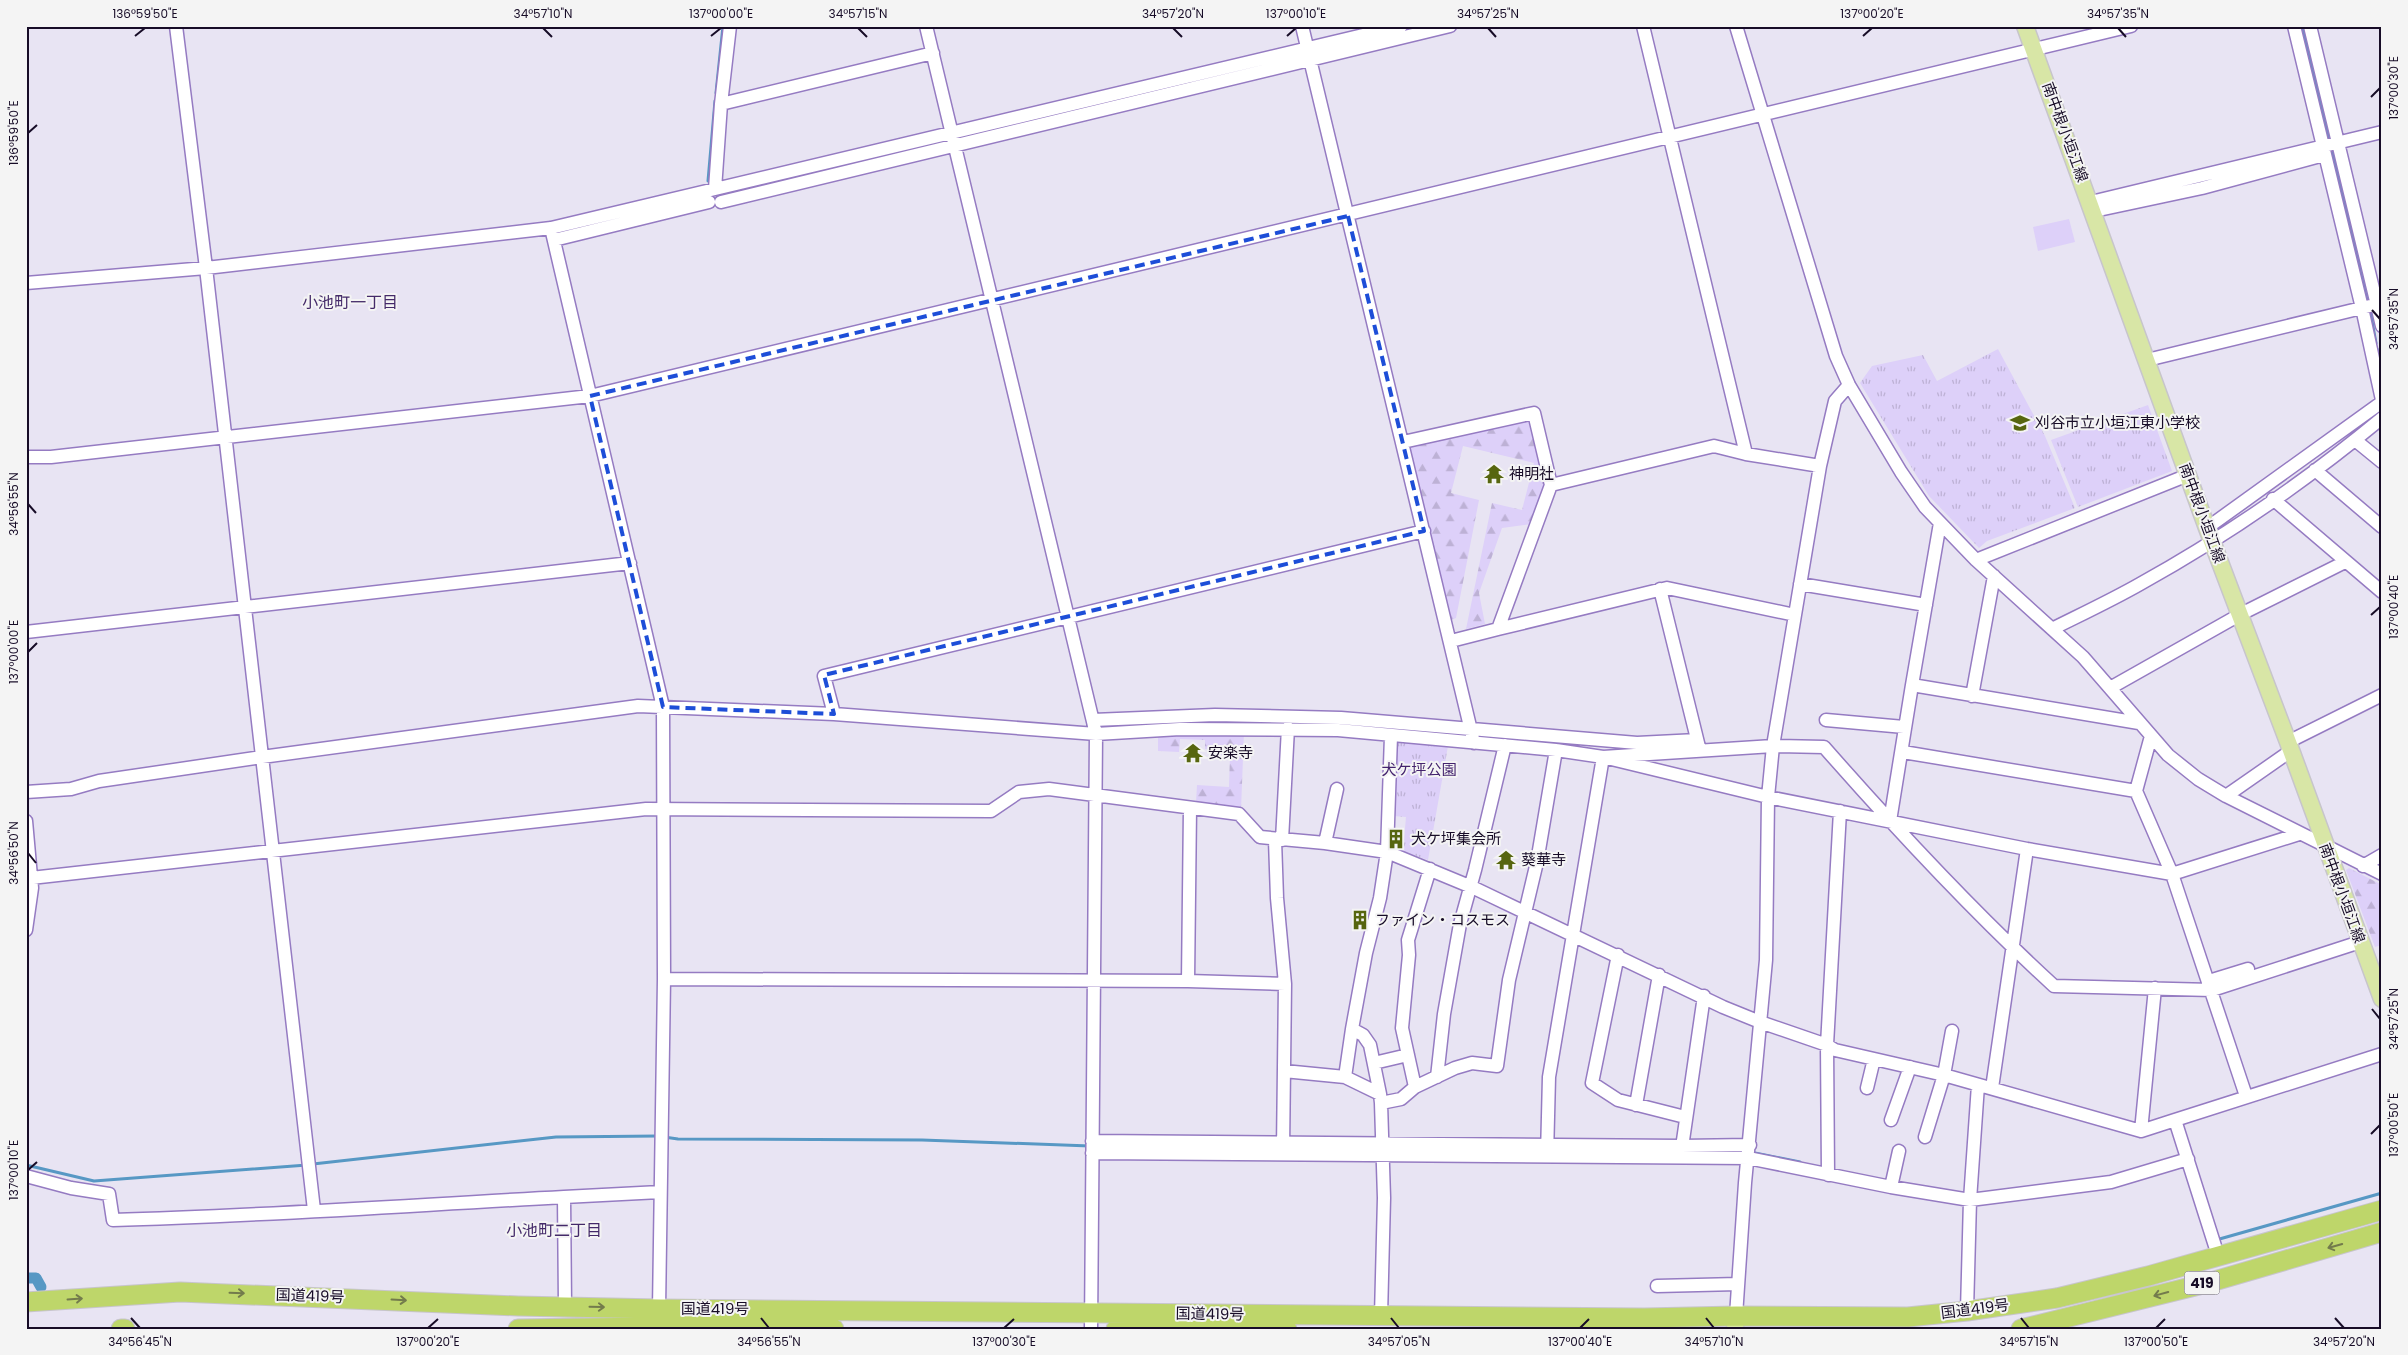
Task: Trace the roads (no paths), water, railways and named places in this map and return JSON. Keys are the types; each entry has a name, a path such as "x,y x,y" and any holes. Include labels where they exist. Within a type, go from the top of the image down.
{"highway":[{"name":"国道419号","path":"26,1302 180,1292 659,1309 1091,1321 1381,1316 1644,1318 1735,1322 1908,1317 1967,1312 2057,1298 2130,1280 2382,1210"},
{"name":"国道419号","path":"2021,1329 2211,1282 2382,1232"},
{"name":"国道419号","path":"518,1329 834,1329"},
{"name":"国道419号","path":"1116,1329 1286,1329"}],"main road":[{"name":"南中根小垣江線","path":"2025,26 2210,535 2290,746 2324,844 2382,999"}],"street":[{"path":"176,26 226,436 314,1210"},
{"path":"717,195 721,104 730,26"},
{"path":"926,26 1096,734 1091,1321"},
{"path":"1302,26 1474,743"},
{"path":"1309,54 1401,26"},
{"path":"26,283 206,268 552,234 1309,54 1450,26"},
{"path":"1643,26 1746,454"},
{"path":"1736,26 1836,356 1849,385 1901,472 1925,507 1976,560 2083,656 2168,756 2198,779 2226,796 2382,874"},
{"path":"26,457 50,457 590,396 1348,216 2131,26"},
{"path":"2294,26 2324,149 2375,311"},
{"path":"2052,629 2140,584 2210,535 2382,401 2375,311 2310,26"},
{"path":"721,104 933,53"},
{"path":"2092,207 2324,149 2382,132"},
{"path":"2338,145 2382,140"},
{"path":"552,234 663,707 664,979 659,1309"},
{"path":"2147,360 2375,311"},
{"path":"1735,1322 1766,960 1768,797 1773,746 1820,466 1835,401 1849,385"},
{"path":"1403,442 1534,413 1551,485 1498,629"},
{"path":"2210,535 2273,499 2315,470 2382,418"},
{"path":"2355,440 2382,462"},
{"path":"1551,485 1714,446 1746,454 1820,466"},
{"path":"2315,470 2382,527"},
{"path":"1976,560 2188,475"},
{"path":"2273,499 2382,592"},
{"path":"1890,821 1903,752 1904,726 1940,523"},
{"path":"834,714 824,676 1424,531"},
{"path":"2110,688 2241,614 2346,562"},
{"path":"26,632 630,563"},
{"path":"1972,696 1994,576"},
{"path":"1800,584 1926,605"},
{"path":"1451,641 1667,588 1795,615"},
{"path":"1660,589 1699,745"},
{"path":"1912,685 2139,723"},
{"path":"2226,796 2290,746 2382,695"},
{"path":"26,792 71,789 99,781 262,757 638,706 834,714 1096,734 1180,729 1288,728 1338,730 1556,750 1603,757 1768,797 1840,812 2026,849 2172,874 2299,834"},
{"path":"1092,720 1215,715 1288,716 1471,728 1637,742 1824,747 1890,821 2013,948 2054,986 2154,988 2210,985 2359,938"},
{"path":"1826,720 1904,726"},
{"path":"1284,1148 1284,984 1277,898 1278,840 1288,728"},
{"path":"1346,1077 1352,1029 1366,953 1380,898 1386,852 1391,736"},
{"path":"2151,736 2136,791 2172,874 2246,1096"},
{"path":"1603,757 1699,745"},
{"path":"1437,1077 1453,961 1469,886 1475,870 1505,746"},
{"path":"1284,1070 1346,1077 1381,1098 1401,1099 1415,1087 1456,1068 1472,1063 1497,1066 1509,980 1526,913 1556,750"},
{"path":"1903,752 2136,791"},
{"path":"1547,1150 1549,1077 1603,757"},
{"path":"32,878 664,808 991,811 1019,792 1049,790 1238,814 1260,838 1324,843 1386,852 1469,886 1760,1022 1827,1045 1835,1050 1944,1075 2141,1131 2382,1054"},
{"path":"1324,843 1337,790"},
{"path":"1188,981 1190,808"},
{"path":"1828,1170 1827,1045 1840,812"},
{"path":"26,821 32,878 26,930"},
{"path":"1992,1088 2026,849"},
{"path":"2364,866 2382,855"},
{"path":"1415,1087 1402,1028 1409,955 1408,940 1430,869"},
{"path":"1618,956 1592,1084 1618,1100 1685,1117"},
{"path":"1636,1104 1659,976"},
{"path":"664,979 1188,981 1284,984"},
{"path":"2141,1131 2154,988"},
{"path":"1681,1152 1704,996"},
{"path":"1352,1029 1363,1035 1370,1045 1381,1098 1384,1198 1381,1316"},
{"path":"1925,1137 1944,1075 1952,1031"},
{"path":"1374,1063 1408,1055"},
{"path":"1867,1088 1874,1059"},
{"path":"1891,1120 1910,1067"},
{"path":"1967,1312 1970,1200 1978,1085"},
{"path":"2175,1120 2213,1240"},
{"path":"1092,1147 1749,1152 1970,1200 2111,1182 2188,1159"},
{"path":"1892,1183 1899,1151"},
{"path":"26,1176 71,1188 109,1194 113,1220 229,1217 314,1210 660,1192"},
{"path":"564,1197 565,1306"},
{"path":"1657,1286 1738,1284"}],"waterway":[{"path":"716,93 723,26"},
{"path":"2302,26 2330,141"},
{"path":"708,181 715,101"},
{"path":"2331,147 2368,304"},
{"path":"2370,310 2376,343"},
{"path":"2377,349 2382,368"},
{"path":"313,1164 556,1137 658,1136"},
{"path":"664,1137 678,1139 922,1140 1090,1146"},
{"path":"1755,1153 1800,1162"},
{"path":"26,1165 94,1181 307,1165"},
{"path":"2216,1240 2382,1193"},
{"path":"26,1278 36,1278 41,1287"}],"place":[{"name":"刈谷市立小垣江東小学校","path":"2020,423"},
{"name":"神明社","path":"1494,474"},
{"name":"安楽寺","path":"1193,753"},
{"name":"犬ケ坪集会所","path":"1396,839"},
{"name":"葵華寺","path":"1506,860"},
{"name":"ファイン・コスモス","path":"1360,920"}],"district":[{"name":"小池町一丁目","path":"350,302"},
{"name":"小池町二丁目","path":"554,1230"}],"park label":[{"name":"犬ケ坪公園","path":"1419,770"}]}
